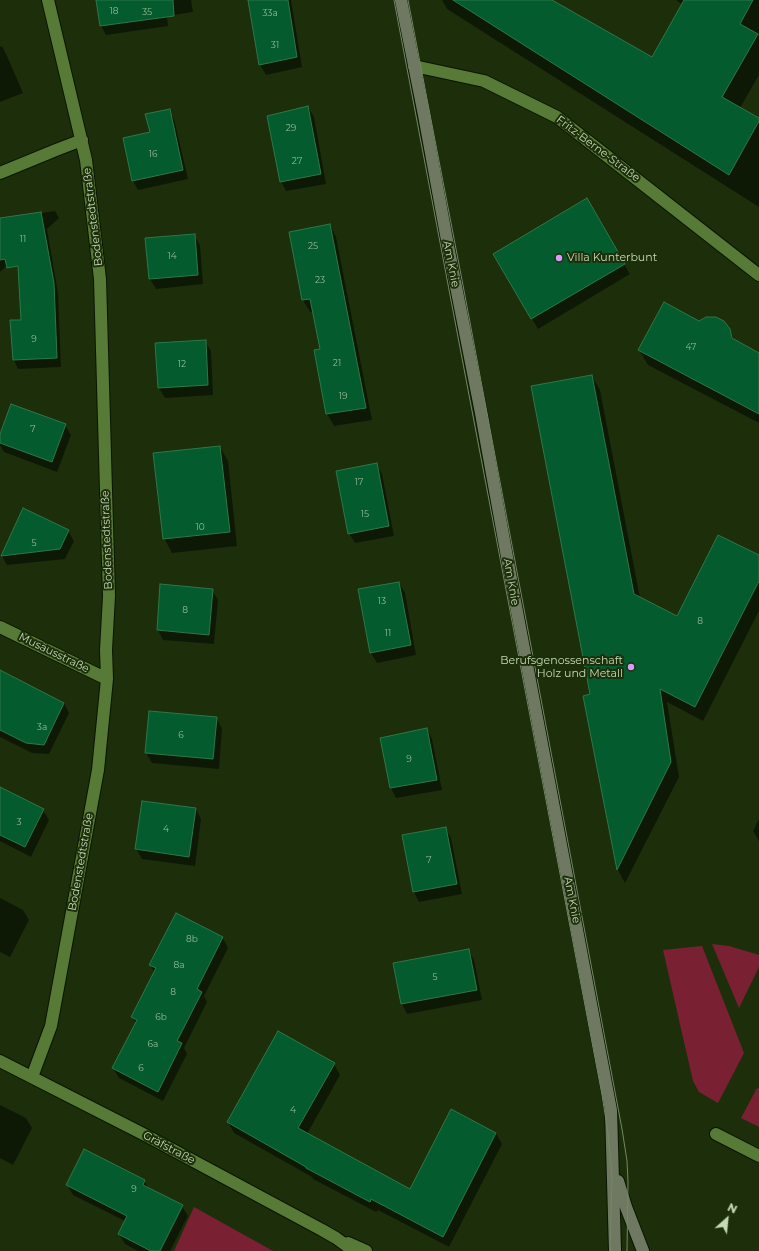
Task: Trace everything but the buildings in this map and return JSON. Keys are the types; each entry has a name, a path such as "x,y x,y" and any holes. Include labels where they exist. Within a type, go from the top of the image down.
{"main road":[{"name":"Am Knie","path":"401,0 448,251 481,413 516,609 611,1110 615,1251"},
{"name":"Am Knie","path":"613,1165 626,1207 643,1251"}],"street":[{"name":"Bodenstedtstraße","path":"32,1077 51,1026 98,770 107,679 106,650 109,596 100,279 86,160 48,0"},
{"name":"Fritz-Berne-Straße","path":"414,66 484,82 557,117 759,275"},
{"path":"0,173 82,140"},
{"name":"Musäusstraße","path":"0,626 107,679"},
{"name":"Gräfstraße","path":"0,1061 147,1136 336,1238 366,1251"},
{"path":"716,1134 759,1156"},
{"name":"Gräfstraße","path":"336,1238 354,1251"}],"shaded area":[{"path":"712,944 729,946 759,955 759,967 739,1008"},
{"path":"702,946 744,1053 718,1103 699,1092 693,1081 663,950"},
{"path":"757,1088 759,1089 759,1127 741,1118"},
{"path":"194,1207 273,1251 174,1251"}],"tram line":[{"path":"394,0 602,1095 608,1133 612,1176 610,1251"},
{"path":"408,0 622,1129 627,1161 628,1181 627,1251"}],"place":[{"name":"Villa Kunterbunt","path":"559,258"},
{"name":"Berufsgenossenschaft Holz und Metall","path":"631,667"}]}
